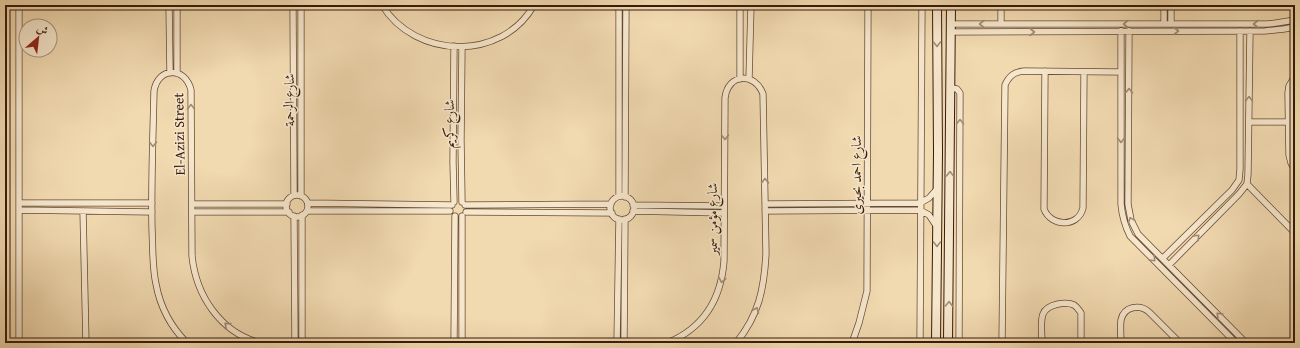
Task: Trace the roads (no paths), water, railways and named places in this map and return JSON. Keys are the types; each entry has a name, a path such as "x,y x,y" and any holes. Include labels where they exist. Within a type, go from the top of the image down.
{"street":[{"path":"19,5 19,343"},
{"path":"169,5 170,73"},
{"path":"177,5 177,73"},
{"name":"شارع الرحمة","path":"293,5 294,195"},
{"name":"شارع الرحمة","path":"301,5 301,196"},
{"path":"382,5 398,24 415,36 434,44 454,46 486,43 508,32 526,17 534,5"},
{"path":"619,5 619,196"},
{"path":"454,216 458,217 464,214 612,213 622,219 629,217 633,208 629,198 626,196 626,5"},
{"path":"736,343 750,323 762,292 765,276 763,94 758,85 748,79 740,79 740,5"},
{"path":"748,79 751,5"},
{"name":"شارع احمد بحيرى","path":"852,343 866,296 868,210 868,5"},
{"path":"920,343 922,5"},
{"path":"936,343 938,152 937,5"},
{"path":"948,343 951,5"},
{"path":"1001,5 1001,24"},
{"path":"1164,5 1164,24"},
{"path":"1171,5 1171,24"},
{"path":"951,28 1001,24 1267,24 1295,20"},
{"path":"951,28 1121,31 1250,31 1275,30 1295,27"},
{"path":"1121,31 1121,204 1122,216 1126,227 1130,236 1236,343"},
{"path":"1129,31 1128,209 1131,220 1138,234 1246,343"},
{"path":"1162,258 1232,190 1238,180 1240,169 1240,31"},
{"path":"1169,265 1240,194 1247,184 1250,31"},
{"name":"شارع كريم","path":"453,203 454,46"},
{"name":"شارع كريم","path":"462,46 464,204"},
{"path":"1045,71 1044,209 1049,218 1058,222 1072,222 1076,220 1084,208 1084,72"},
{"path":"1002,343 1005,84 1011,75 1017,72 1121,72"},
{"name":"El-Azizi Street","path":"187,343 173,326 166,313 156,284 153,269 152,203 154,91 160,77 170,73 177,73 187,79 191,90 193,268 196,279 211,309 226,325 245,337 261,343"},
{"path":"1295,76 1289,86 1288,122 1289,155 1293,161 1295,170"},
{"name":"شارع مؤمن سمير","path":"668,343 685,334 697,325 711,307 721,286 723,273 725,98 726,91 729,86 734,81 740,79"},
{"path":"951,88 957,89 960,93 959,343"},
{"path":"454,89 462,89"},
{"path":"1248,122 1288,122"},
{"path":"938,152 950,152"},
{"path":"1247,184 1295,233"},
{"path":"765,204 920,203 929,198 937,189"},
{"path":"287,204 289,199 294,195 304,197 308,203"},
{"path":"612,213 611,204 615,198 619,196 626,196"},
{"path":"308,203 453,203 458,201 464,204 611,204"},
{"path":"19,203 152,203"},
{"path":"302,343 304,213 308,203"},
{"path":"450,211 453,203"},
{"path":"192,204 287,204"},
{"path":"287,204 292,214 294,343"},
{"path":"450,211 454,216 453,343 463,343 464,204"},
{"path":"633,208 724,206"},
{"path":"633,208 724,213"},
{"path":"19,210 152,212"},
{"path":"765,211 920,210 929,215 937,227"},
{"path":"83,211 86,343"},
{"path":"192,212 292,214 450,211"},
{"path":"617,343 622,219"},
{"path":"622,219 624,343"},
{"path":"1042,343 1042,318 1046,310 1053,305 1071,304 1081,313 1081,343"},
{"path":"1121,343 1121,320 1123,315 1131,308 1136,307 1150,312 1180,343"},
{"path":"1168,343 1174,337"},
{"path":"1225,343 1230,337"}]}
